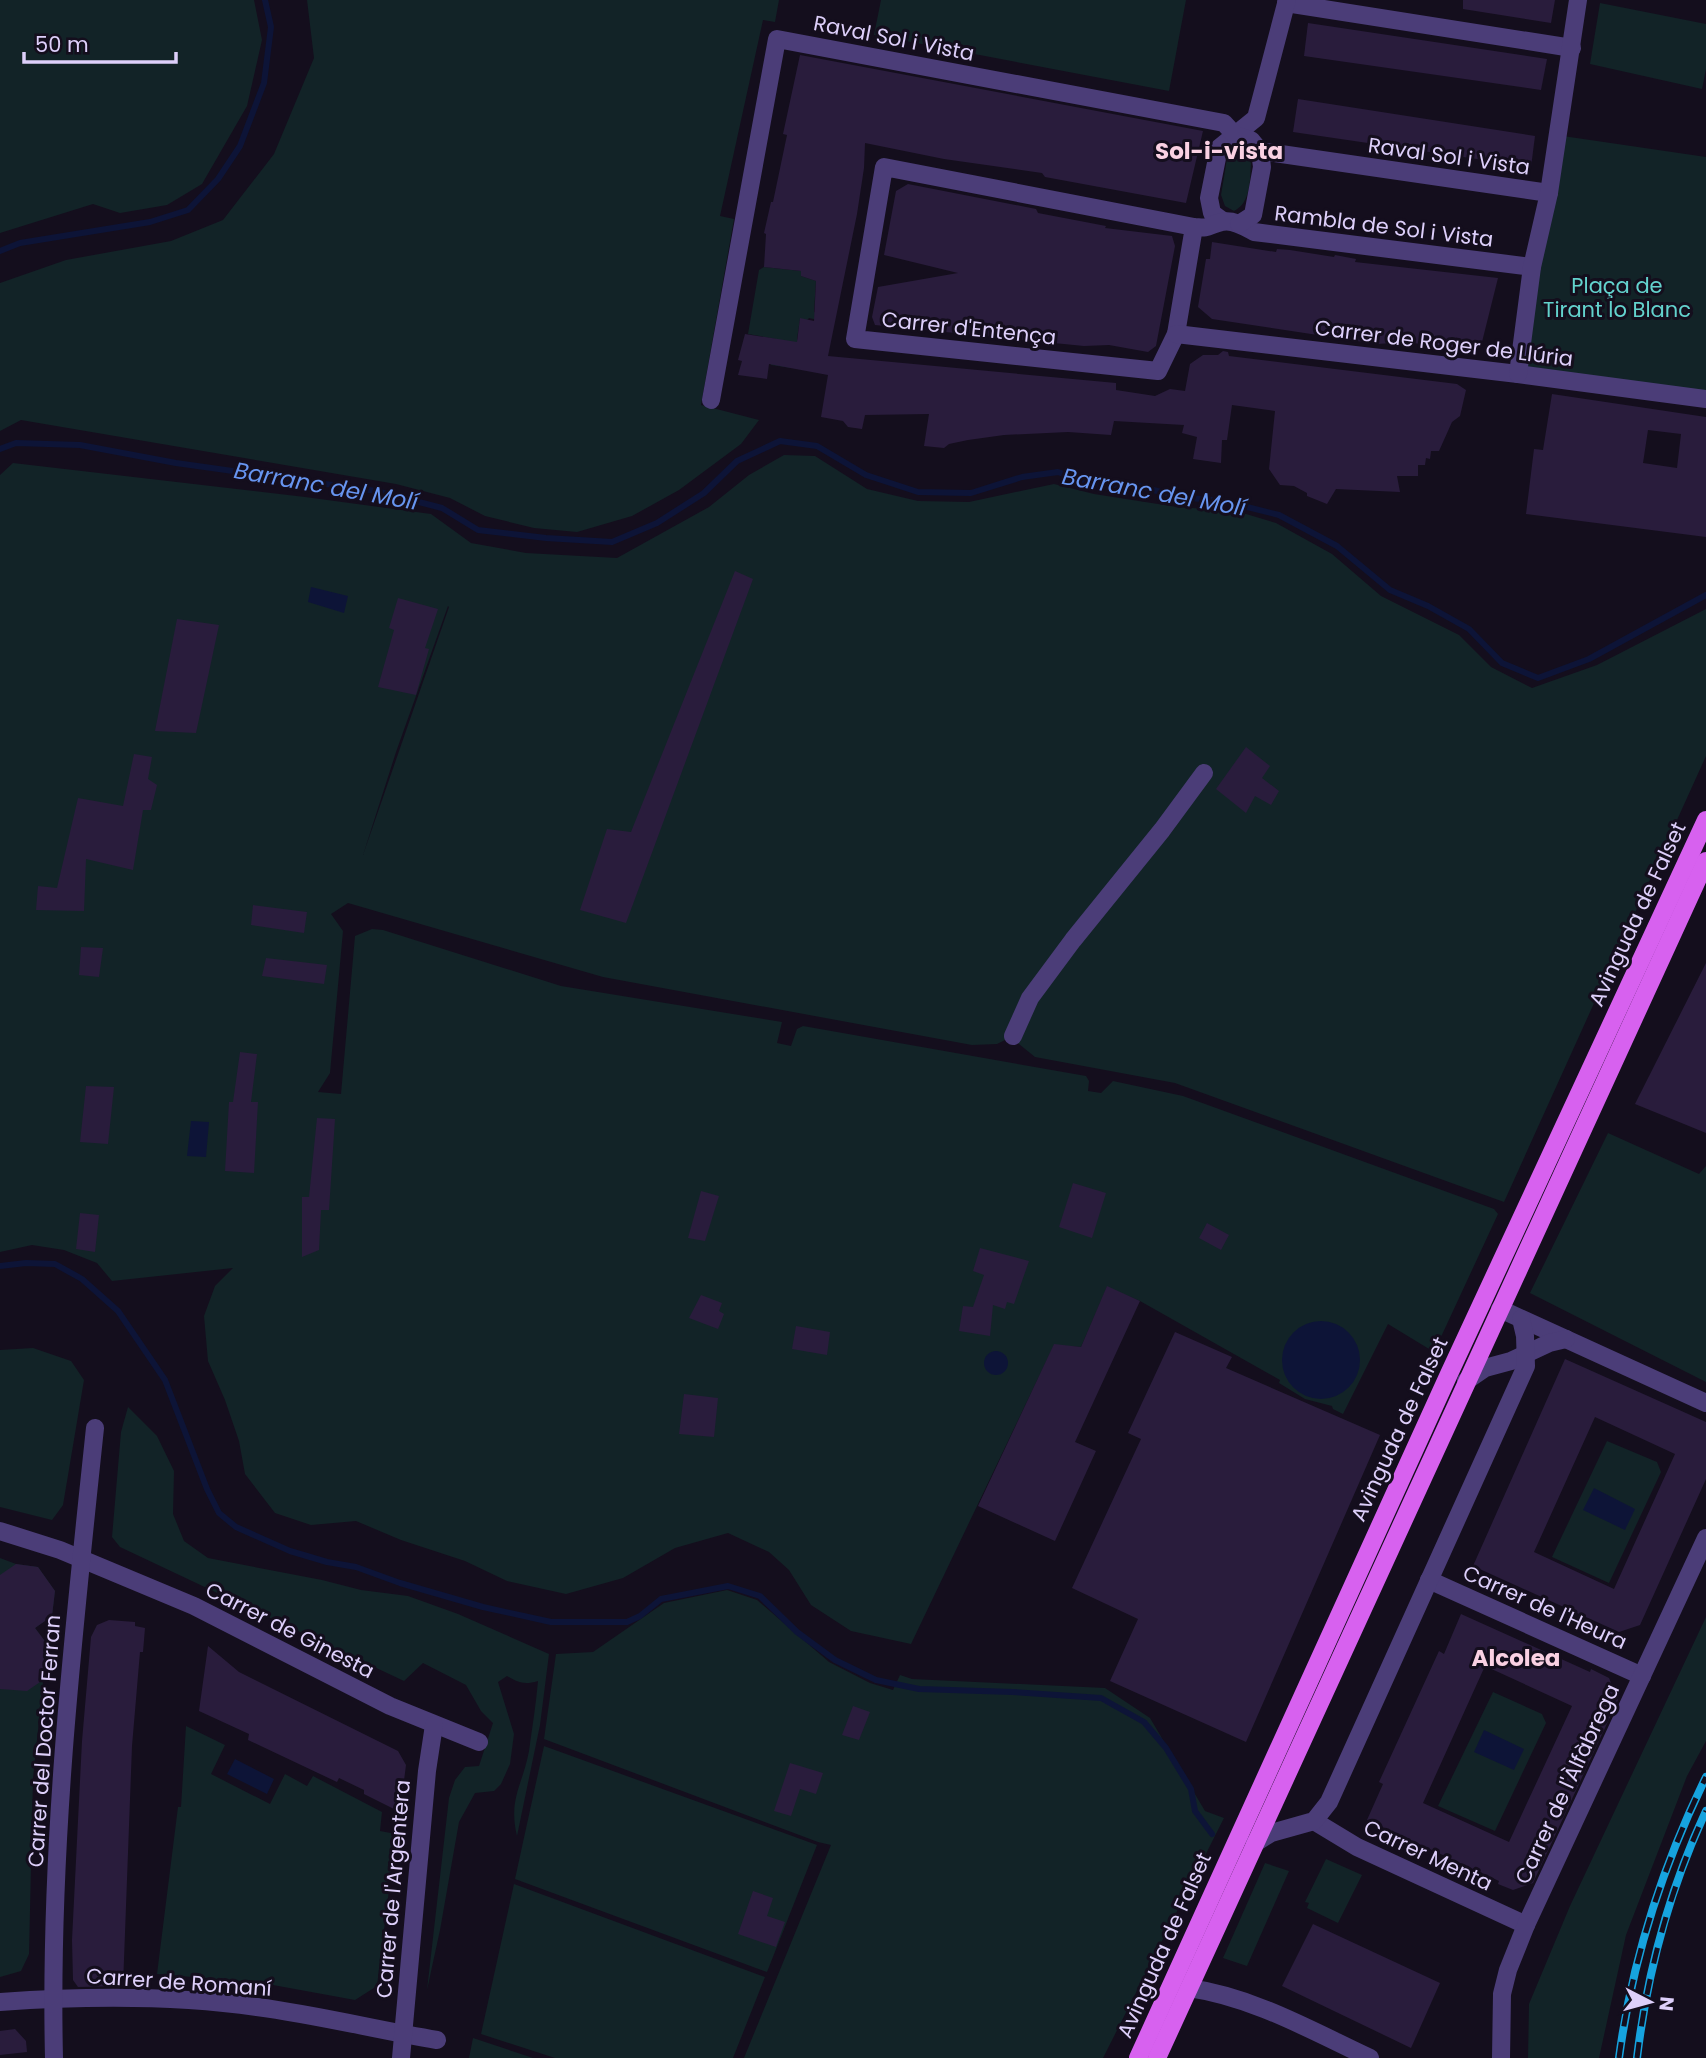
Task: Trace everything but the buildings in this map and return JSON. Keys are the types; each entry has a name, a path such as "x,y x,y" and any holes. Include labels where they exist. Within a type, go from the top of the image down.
{"main road":[{"name":"Avinguda de Falset","path":"1138,2058 1706,820"},
{"name":"Avinguda de Falset","path":"1157,2058 1706,861"}],"street":[{"path":"1518,374 1532,267 1549,193 1578,0"},
{"path":"1235,135 1251,140 1260,151 1262,167 1253,215 1231,223 1212,213 1209,198 1219,148 1235,135 1256,118 1286,2 1572,48"},
{"name":"Raval Sol i Vista","path":"711,400 777,39 1224,123 1235,135"},
{"name":"Raval Sol i Vista","path":"1260,151 1549,193"},
{"name":"Carrer d'Entença","path":"1176,334 1158,371 855,339 884,167 1194,227"},
{"name":"Rambla de Sol i Vista","path":"1194,227 1209,229 1231,223 1254,232 1532,267"},
{"path":"1176,334 1194,227"},
{"name":"Carrer de Roger de Llúria","path":"1176,334 1706,399"},
{"path":"1013,1036 1030,998 1204,773"},
{"path":"1500,1308 1706,1403"},
{"path":"1255,1843 1271,1833 1314,1821 1329,1802 1526,1366 1521,1319"},
{"path":"1466,1381 1485,1368 1566,1339"},
{"name":"Carrer del Doctor Ferran","path":"54,2058 53,1931 81,1559 95,1428"},
{"name":"Carrer de Ginesta","path":"0,1531 81,1559 194,1606 390,1706 479,1742"},
{"name":"Carrer de l'Àlfàbrega","path":"1502,2058 1502,1994 1508,1970 1526,1925 1706,1538"},
{"name":"Carrer de l'Heura","path":"1429,1580 1643,1676"},
{"name":"Carrer de l'Argentera","path":"401,2058 427,1772 434,1725"},
{"name":"Carrer Menta","path":"1314,1821 1357,1847 1526,1925"},
{"path":"1189,1987 1214,1991 1277,2014 1370,2058"},
{"name":"Carrer de Romaní","path":"0,2002 53,1998 155,1999 259,2007 437,2040"}],"green space":[{"path":"0,0 254,0 262,40 247,106 202,184 167,205 120,213 93,204 0,233"},
{"path":"307,0 779,0 775,22 763,20 720,216 734,219 701,405 759,420 741,444 679,490 632,516 577,532 534,528 485,516 450,498 396,484 21,420 0,431 0,283 66,260 171,241 223,220 274,154 314,58"},
{"path":"881,0 1186,0 1169,91 874,35"},
{"path":"1600,3 1706,24 1706,69 1702,89 1590,64"},
{"name":"Plaça de Tirant lo Blanc","path":"1556,135 1706,157 1706,399 1518,374"},
{"path":"1237,151 1244,152 1251,163 1250,183 1247,197 1234,211 1225,206 1221,195 1227,159"},
{"path":"764,267 801,271 801,276 816,281 814,312 832,316 831,323 809,318 800,319 797,339 799,344 791,368 771,365 776,339 748,334 759,270"},
{"path":"784,455 815,456 867,489 918,501 969,502 1054,484 1094,494 1177,507 1236,511 1276,523 1332,554 1381,596 1459,635 1491,667 1532,688 1597,665 1706,609 1706,756 1504,1202 1175,1083 1035,1057 1013,1036 997,1044 972,1045 603,977 348,903 331,914 343,931 330,1073 318,1092 341,1094 355,936 372,929 383,930 561,986 782,1022 777,1043 791,1046 797,1029 803,1026 1086,1076 1089,1081 1088,1091 1101,1093 1113,1081 1183,1096 1494,1209 1498,1214 1434,1352 1388,1324 1343,1414 1332,1406 1305,1399 1279,1383 1280,1380 1140,1301 1107,1287 1081,1347 1054,1345 911,1644 851,1631 811,1605 789,1570 769,1552 728,1533 675,1548 623,1578 566,1594 507,1581 465,1561 401,1540 356,1521 311,1525 275,1513 245,1474 239,1441 208,1361 204,1316 215,1286 233,1268 112,1281 97,1263 64,1250 32,1245 0,1252 0,475 13,463 305,497 431,514 471,543 526,553 617,558 709,507 749,475","holes":["449,607 363,855 396,752"]},
{"path":"1608,1133 1699,1174 1706,1166 1706,1382 1530,1293"},
{"path":"33,1348 71,1361 84,1380 63,1505 52,1520 0,1507 0,1350"},
{"path":"128,1407 157,1436 174,1471 173,1514 184,1541 208,1558 361,1590 408,1596 458,1614 549,1654 540,1725 517,1836 515,1802 529,1751 538,1681 522,1683 507,1676 498,1682 514,1734 510,1764 501,1784 494,1791 475,1793 459,1822 427,1990 449,1798 455,1780 465,1767 479,1766 493,1723 481,1711 466,1685 423,1663 404,1681 120,1547 112,1537 121,1432"},
{"path":"1607,1441 1657,1462 1661,1472 1609,1583 1552,1557"},
{"path":"0,1558 16,1564 38,1567 55,1591 52,1616 35,1628 47,1644 33,1778 29,1954 21,1971 0,1977"},
{"path":"727,1590 757,1600 829,1662 870,1683 893,1690 900,1675 912,1679 1105,1688 1150,1718 1205,1811 1224,1818 1103,2058 744,2058 831,1845 544,1739 556,1654 593,1652 664,1603"},
{"path":"1706,1617 1706,1741 1687,1776 1626,1935 1599,2058 1528,2058 1529,2004 1570,1906"},
{"path":"1493,1692 1542,1714 1546,1723 1495,1831 1438,1806"},
{"path":"186,1726 225,1745 211,1774 270,1804 285,1774 307,1786 313,1776 382,1812 380,1831 396,1834 377,1986 355,2000 262,1983 157,1974 178,1807 181,1807"},
{"path":"544,1746 817,1845 767,1972 515,1879"},
{"path":"1326,1859 1362,1875 1338,1923 1307,1908 1309,1903 1305,1902"},
{"path":"1265,1863 1289,1871 1247,1966 1223,1958"},
{"path":"514,1884 765,1977 733,2058 555,2058 481,2034"},
{"path":"473,2038 533,2058 469,2058"}],"water":[{"path":"311,587 348,596 344,613 308,602"},
{"path":"191,1121 209,1122 206,1157 187,1156"},
{"path":"1313,1321 1329,1321 1343,1327 1354,1338 1360,1352 1360,1368 1354,1382 1343,1393 1329,1399 1313,1399 1299,1393 1288,1382 1282,1368 1282,1352 1288,1338 1299,1327"},
{"path":"996,1351 1005,1354 1008,1363 1005,1372 996,1375 987,1372 984,1363 987,1354"},
{"path":"1594,1488 1635,1509 1625,1530 1583,1510"},
{"path":"1484,1730 1524,1749 1514,1770 1474,1752"},
{"path":"235,1759 274,1779 267,1794 227,1774"}],"waterway":[{"path":"0,251 20,243 150,222 188,210 218,179 240,146 264,83 271,27 265,0"},
{"name":"Barranc del Molí","path":"0,449 16,443 80,445 176,463 376,491 442,508 478,530 612,542 657,523 704,493 737,461 780,441 817,446 866,475 918,492 971,493 1022,477 1058,472 1094,485 1139,486 1179,497 1223,501 1279,515 1337,546 1390,590 1428,606 1469,629 1502,663 1538,678 1589,659 1706,595"},
{"path":"0,1266 55,1264 82,1279 118,1311 165,1380 219,1513 236,1527 290,1551 356,1567 483,1607 551,1622 627,1622 640,1616 661,1599 728,1586 760,1596 797,1632 835,1660 876,1680 919,1689 1101,1698 1144,1722 1166,1748 1191,1789 1195,1811 1212,1834"}],"railway":[{"path":"1619,2058 1632,1985 1651,1914 1676,1844 1706,1777"},
{"path":"1637,2058 1647,1995 1662,1932 1681,1870 1706,1811"}],"district":[{"name":"Sol-i-vista","path":"1219,151"},
{"name":"Alcolea","path":"1516,1658"}]}
